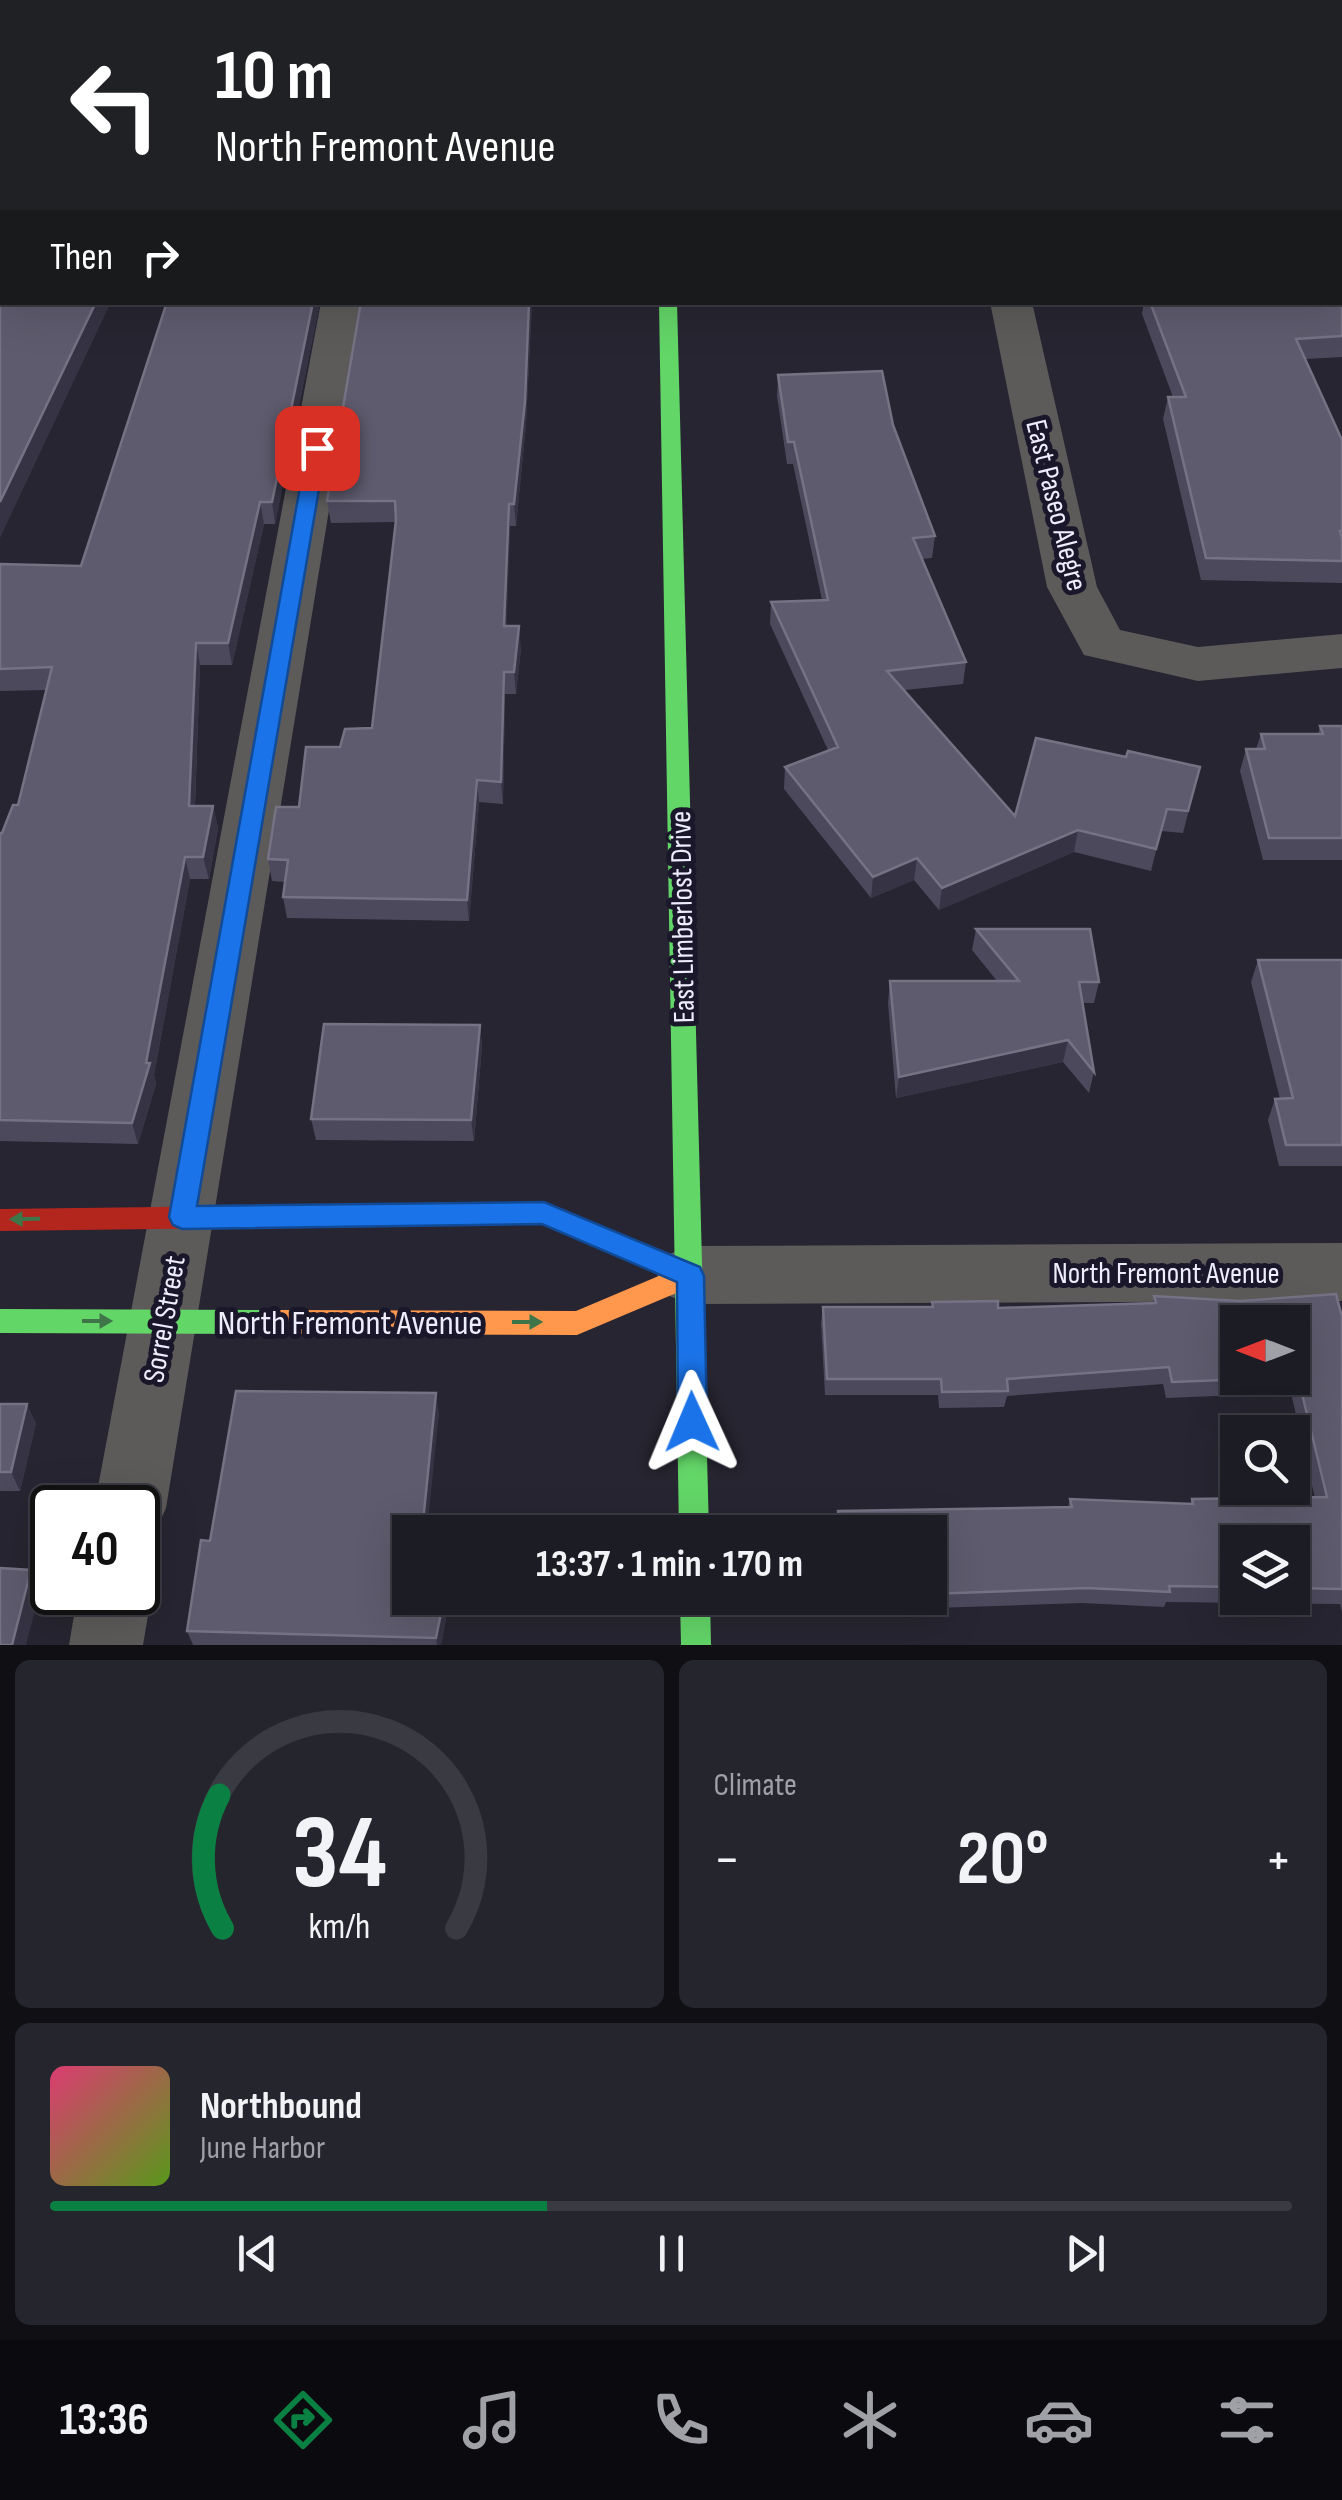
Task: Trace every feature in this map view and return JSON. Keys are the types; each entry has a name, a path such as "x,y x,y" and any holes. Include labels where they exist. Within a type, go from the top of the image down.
{"street":[{"name":"Sorrel Street","path":"134,1485 341,305"},
{"name":"East Limberlost Drive","path":"668,305 694,1515"},
{"name":"East Paseo Alegre","path":"1012,305 1072,587 1102,643 1198,664 1342,651"},
{"name":"North Fremont Avenue","path":"0,1220 544,1213 690,1276"},
{"name":"North Fremont Avenue","path":"0,1321 577,1322 690,1276 1342,1272"},
{"path":"106,1645 111,1615"},
{"path":"695,1615 696,1645"}],"building":[{"path":"0,305 95,305 0,502"},
{"path":"166,305 312,305 272,502 260,502 228,643 196,643 189,806 213,806 203,857 185,857 146,1063 150,1063 132,1123 0,1120 0,833 13,805 18,805 52,667 0,669 0,564 81,566"},
{"path":"360,305 529,305 525,402 514,504 509,504 504,626 519,626 514,672 504,672 501,782 477,780 467,900 283,897 288,860 268,859 276,807 299,807 306,747 340,747 345,729 372,728 395,501 327,501"},
{"path":"1151,305 1342,305 1342,336 1296,339 1342,440 1342,561 1206,558 1168,397 1186,397"},
{"path":"882,371 893,425 935,536 913,538 966,662 887,671 1015,816 1036,738 1126,757 1128,751 1200,767 1188,811 1167,809 1156,849 1078,830 942,888 917,858 873,877 785,767 838,747 771,602 828,600 794,442 788,442 778,375"},
{"path":"1320,726 1342,726 1342,838 1269,838 1246,749 1265,749 1261,734 1323,734"},
{"path":"976,929 1090,929 1099,982 1079,982 1094,1072 1068,1040 899,1077 890,981 1019,981"},
{"path":"1258,960 1342,960 1342,1145 1286,1145 1275,1099 1293,1098"},
{"path":"324,1024 480,1025 471,1120 311,1119"},
{"path":"1336,1294 1342,1317 1342,1589 1310,1588 1310,1525 1220,1525 1220,1587 1169,1586 1170,1592 1087,1588 947,1593 947,1515 838,1515 838,1511 1072,1507 1070,1499 1193,1504 1192,1499 1220,1499 1220,1505 1310,1505 1310,1497 1327,1497 1302,1395 1310,1395 1310,1305 1220,1305 1220,1380 1172,1382 1169,1367 1007,1379 1008,1391 942,1392 941,1379 827,1379 823,1307 933,1307 932,1302 998,1301 998,1308 1156,1303 1154,1296 1240,1301"},
{"path":"236,1391 436,1393 424,1515 392,1515 392,1615 441,1615 436,1638 187,1631 201,1540 210,1541"},
{"path":"0,1404 27,1404 11,1472 0,1472"},
{"path":"0,1568 30,1570 12,1645 0,1645"}],"traffic: fast":[{"path":"668,305 694,1515"},
{"path":"0,1321 277,1322"},
{"path":"695,1615 696,1645"}],"traffic: slow":[{"path":"277,1322 577,1323 690,1275 544,1213 474,1214"}],"traffic: jam":[{"path":"0,1220 474,1214"}],"route":[{"path":"317,448 182,1217 544,1213 690,1276 692,1422"}]}
